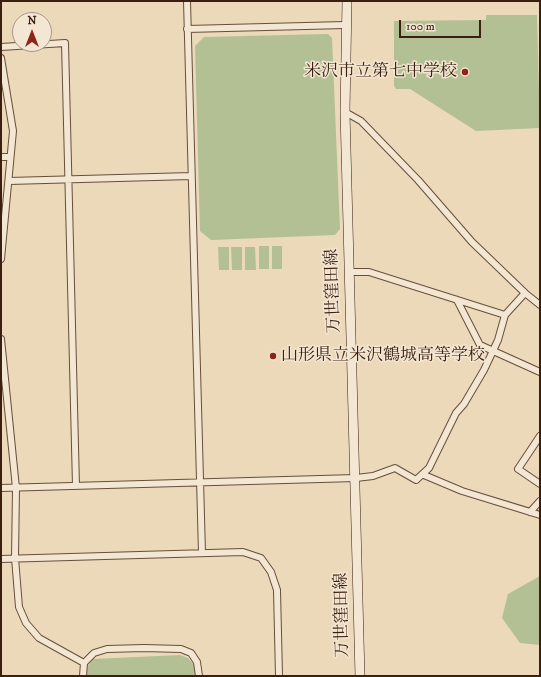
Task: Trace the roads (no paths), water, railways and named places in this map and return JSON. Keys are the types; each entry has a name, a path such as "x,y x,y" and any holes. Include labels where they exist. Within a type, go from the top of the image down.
{"main road":[{"name":"万世窪田線","path":"347,1 345,25 345,112 356,478 360,676"}],"street":[{"path":"187,1 202,553"},
{"path":"188,29 345,25"},
{"path":"1,47 65,43 76,486"},
{"path":"1,58 12,131 9,181 2,225 1,259"},
{"path":"345,112 361,122 418,180 472,242 525,293 540,305"},
{"path":"1,157 10,157"},
{"path":"9,181 191,176"},
{"path":"350,272 369,272 505,315"},
{"path":"1,488 356,478 373,476 394,468 416,480 424,475 437,454 456,413 464,404 493,350 505,315 525,293"},
{"path":"457,300 480,346 493,350 540,372"},
{"path":"1,339 16,488 15,558 19,607 26,623 39,638 84,663"},
{"path":"540,436 518,468 540,484"},
{"path":"424,475 462,491 540,515"},
{"path":"530,512 540,501"},
{"path":"1,559 243,552 261,558 271,572 277,590 279,676"},
{"path":"83,676 84,663 94,653 108,649 144,648 181,649 191,654 197,662 199,676"}],"place":[{"name":"米沢市立第七中学校","path":"465,72"},
{"name":"山形県立米沢鶴城高等学校","path":"273,356"}]}
